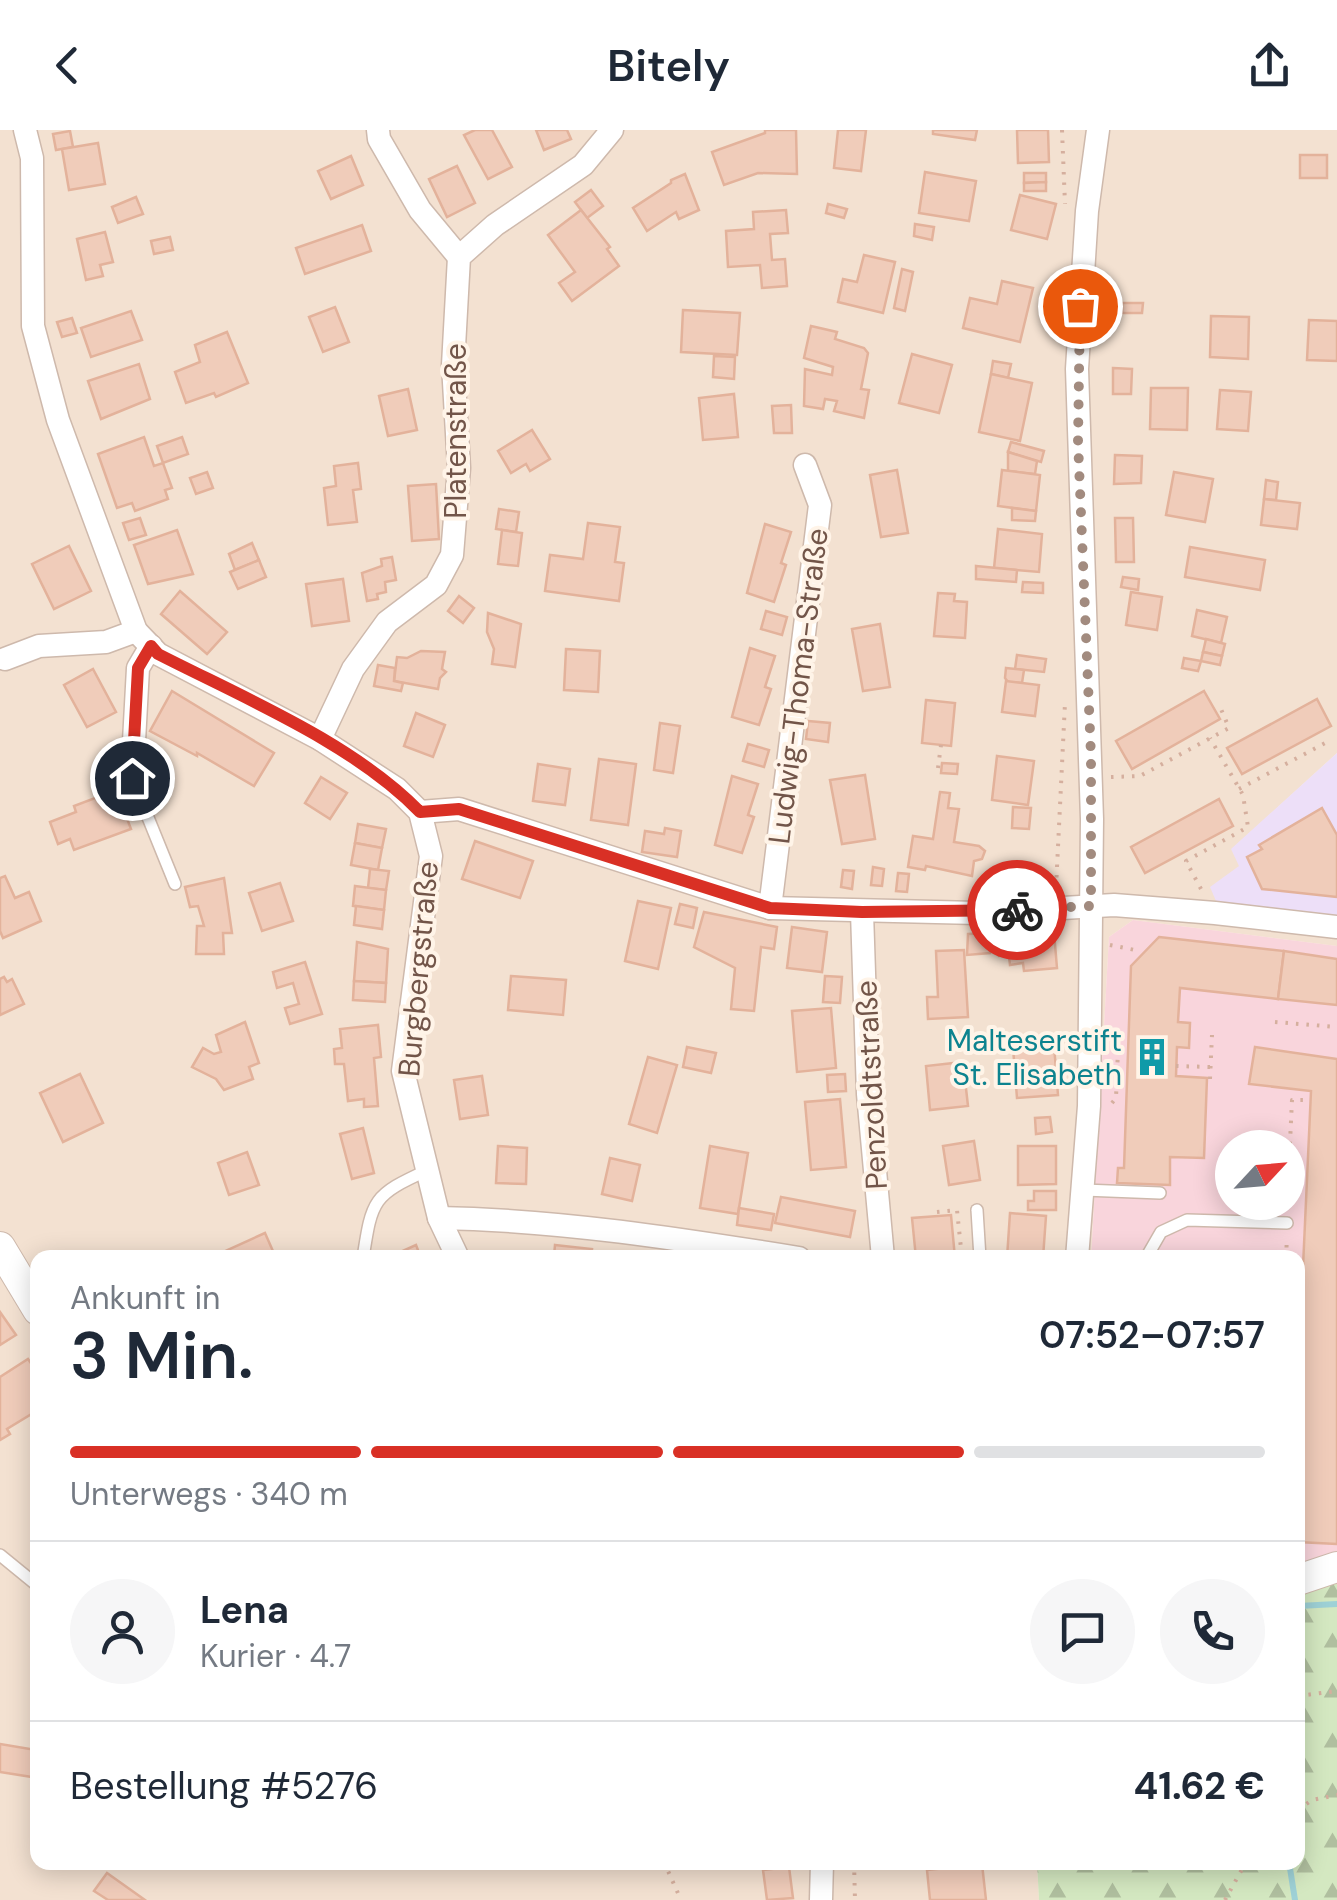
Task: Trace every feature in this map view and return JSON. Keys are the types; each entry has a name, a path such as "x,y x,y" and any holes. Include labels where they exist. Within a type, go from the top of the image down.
{"street":[{"path":"24,130 32,158 33,326 58,420 143,639 158,654 320,739 397,788 420,812 459,809 770,908 977,913 1091,906 1215,912 1337,927"},
{"path":"378,130 379,139 420,210 460,257 496,225 583,164 612,130"},
{"path":"1078,1250 1089,1106 1091,778 1077,369 1087,211 1098,130"},
{"name":"Platenstraße","path":"320,739 353,669 387,622 436,585 452,555 459,468 453,366 460,257"},
{"name":"Ludwig-Thoma-Straße","path":"770,908 820,505 805,466"},
{"path":"2,650 143,639"},
{"path":"132,778 143,639"},
{"name":"Burgbergstraße","path":"420,812 431,856 403,1071 439,1218 454,1250"},
{"name":"Penzoldtstraße","path":"862,912 868,1094 882,1250"},
{"path":"439,1218 502,1219 748,1250"},
{"path":"0,1247 30,1297"},
{"path":"1305,1578 1337,1567"},
{"path":"821,1900 822,1870"}],"lane":[{"path":"132,778 175,884"},
{"path":"363,1250 369,1214 378,1199 390,1187 428,1170"},
{"path":"1084,1190 1160,1193"},
{"path":"977,1210 980,1250"},
{"path":"1151,1250 1161,1232 1187,1220 1287,1223"},
{"path":"0,1556 30,1580"}],"path":[{"path":"1091,778 1140,776 1228,728 1222,708"},
{"path":"1210,738 1239,789 1248,827 1186,862 1215,912"},
{"path":"1239,789 1328,741"},
{"path":"938,768 942,745"},
{"path":"1275,1022 1337,1026"},
{"path":"1210,1079 1212,1035"},
{"path":"1176,1066 1210,1067"},
{"path":"1290,1130 1292,1100 1310,1100"},
{"path":"937,1212 957,1210 961,1250"},
{"path":"1286,1250 1287,1220"},
{"path":"1305,1695 1337,1691"},
{"path":"1305,1805 1337,1795"},
{"path":"668,1870 681,1900"},
{"path":"854,1870 855,1900"},
{"path":"1225,1900 1242,1870"}],"shaded area":[{"path":"0,130 1337,130 1337,753 1232,849 1337,919 1337,946 1133,920 1109,937 1091,1250 30,1250 30,1870 1037,1870 1039,1900 0,1900"},
{"path":"1337,753 1337,919 1219,908 1210,887 1239,866 1231,849"},
{"path":"1133,920 1337,946 1337,1558 1305,1568 1305,1250 1091,1250 1109,937"}],"green space":[{"path":"1337,1558 1337,1900 1039,1900 1037,1870 1305,1870 1305,1568"}],"building":[{"path":"492,130 512,167 488,179 464,135"},
{"path":"536,130 567,130 571,139 544,150"},
{"path":"765,130 796,130 797,174 758,173 724,185 712,152"},
{"path":"838,130 866,130 861,171 834,168"},
{"path":"933,130 977,130 975,140 933,134"},
{"path":"1017,130 1048,130 1049,162 1018,163"},
{"path":"70,131 73,147 56,150 53,134"},
{"path":"98,143 105,184 69,190 62,149"},
{"path":"1300,155 1327,155 1327,178 1300,178"},
{"path":"351,156 363,185 331,199 318,171"},
{"path":"457,166 475,203 447,217 429,179"},
{"path":"925,172 976,181 969,221 919,213"},
{"path":"1024,173 1046,173 1046,182 1024,183"},
{"path":"685,174 699,210 679,219 676,212 647,231 633,208"},
{"path":"1046,182 1046,191 1024,191 1024,183"},
{"path":"591,190 603,206 587,218 575,202"},
{"path":"1020,195 1056,204 1047,239 1011,230"},
{"path":"136,197 143,214 118,223 112,207"},
{"path":"828,204 847,209 844,218 826,213"},
{"path":"581,210 610,247 607,249 619,266 572,301 559,283 575,272 548,235"},
{"path":"786,210 788,233 770,234 772,260 785,259 787,286 762,288 760,265 728,267 726,231 754,229 753,212"},
{"path":"915,224 934,227 932,240 914,236"},
{"path":"362,225 371,251 305,274 296,248"},
{"path":"105,232 113,262 100,265 103,276 86,280 77,239"},
{"path":"170,237 173,250 154,254 151,241"},
{"path":"864,255 895,262 883,313 838,302 843,279 857,282"},
{"path":"902,269 913,272 905,311 894,308"},
{"path":"1002,281 1033,288 1020,342 963,328 970,298 997,304"},
{"path":"1122,303 1143,303 1142,313 1122,313"},
{"path":"335,307 349,342 323,352 309,317"},
{"path":"683,310 740,313 737,355 681,352"},
{"path":"131,311 142,340 91,357 81,328"},
{"path":"1211,316 1249,317 1248,359 1210,357"},
{"path":"72,318 77,333 62,337 57,322"},
{"path":"1309,320 1337,321 1337,361 1307,360"},
{"path":"811,326 837,332 835,339 864,348 868,353 861,389 869,390 864,418 834,411 837,401 825,399 823,409 804,406 805,369 832,375 833,367 804,358"},
{"path":"227,332 248,383 216,397 214,393 186,403 175,372 200,362 195,345"},
{"path":"912,354 952,365 939,413 899,403"},
{"path":"714,356 735,357 734,379 713,377"},
{"path":"993,361 1011,364 1008,378 991,374"},
{"path":"139,364 150,399 101,419 88,381"},
{"path":"1113,368 1132,369 1131,394 1113,394"},
{"path":"991,374 1032,383 1020,441 979,432"},
{"path":"1151,388 1188,388 1187,430 1150,429"},
{"path":"408,389 417,430 388,436 379,396"},
{"path":"1220,390 1251,392 1248,431 1217,429"},
{"path":"734,394 738,437 703,440 699,398"},
{"path":"791,405 792,433 774,433 772,406"},
{"path":"532,430 550,459 530,471 526,464 511,473 498,451"},
{"path":"144,437 154,466 163,463 172,488 165,490 168,499 135,511 132,503 117,508 98,454"},
{"path":"182,437 188,454 163,463 157,446"},
{"path":"1011,442 1044,451 1041,462 1008,452"},
{"path":"1008,452 1037,461 1035,474 1008,471"},
{"path":"1115,455 1142,456 1141,483 1114,484"},
{"path":"358,463 361,489 353,490 357,522 328,525 324,488 336,486 334,466"},
{"path":"897,470 908,533 881,537 870,475"},
{"path":"1002,470 1040,475 1036,511 998,506"},
{"path":"207,472 213,488 196,494 190,478"},
{"path":"1174,472 1213,479 1205,522 1166,515"},
{"path":"1266,480 1278,482 1276,500 1264,499"},
{"path":"436,484 439,539 412,541 408,486"},
{"path":"1264,499 1300,503 1297,529 1261,525"},
{"path":"1012,508 1036,511 1035,521 1012,520"},
{"path":"499,509 519,512 516,532 496,529"},
{"path":"140,518 146,535 129,540 123,523"},
{"path":"1115,518 1133,518 1134,562 1116,562"},
{"path":"588,523 620,527 615,562 624,563 619,601 545,591 550,555 583,559"},
{"path":"765,524 791,532 774,602 747,593"},
{"path":"998,529 1042,534 1039,572 994,568"},
{"path":"177,530 193,574 148,584 134,545"},
{"path":"502,530 522,533 518,566 498,564"},
{"path":"252,543 259,560 235,570 229,554"},
{"path":"69,546 91,591 54,609 32,564"},
{"path":"1190,547 1265,560 1260,590 1185,577"},
{"path":"392,557 396,580 385,582 386,592 377,594 378,599 367,601 362,573 382,566 381,559"},
{"path":"259,560 266,577 238,589 230,572"},
{"path":"976,566 1017,570 1016,582 976,579"},
{"path":"1123,577 1139,579 1138,590 1121,587"},
{"path":"343,579 349,621 312,626 306,584"},
{"path":"1023,582 1043,583 1043,593 1022,592"},
{"path":"180,591 227,632 207,654 161,614"},
{"path":"1131,592 1162,597 1157,630 1126,625"},
{"path":"938,593 955,594 954,601 967,602 965,638 934,636"},
{"path":"459,596 474,608 463,623 448,611"},
{"path":"1197,610 1227,617 1221,643 1192,636"},
{"path":"766,611 787,617 782,635 761,629"},
{"path":"488,613 521,624 515,667 492,664 494,649 487,632"},
{"path":"880,624 890,687 863,691 852,629"},
{"path":"1206,639 1225,644 1222,656 1203,652"},
{"path":"750,648 775,656 765,687 771,689 759,725 732,717"},
{"path":"566,649 600,651 598,692 564,690"},
{"path":"421,651 445,652 442,669 446,672 438,689 394,681 397,657 407,658"},
{"path":"1203,652 1222,656 1220,665 1201,661"},
{"path":"1017,655 1046,659 1044,672 1015,669"},
{"path":"1184,658 1201,661 1198,671 1182,668"},
{"path":"378,665 395,668 394,681 403,683 401,691 374,686"},
{"path":"1006,668 1024,670 1022,683 1008,682"},
{"path":"93,669 116,712 87,727 64,685"},
{"path":"1006,681 1039,685 1035,716 1002,712"},
{"path":"172,691 274,753 254,786 150,731"},
{"path":"1204,691 1220,719 1132,769 1116,741"},
{"path":"1317,699 1331,726 1242,774 1227,748"},
{"path":"926,700 955,703 951,746 922,743"},
{"path":"416,713 445,725 433,757 404,746"},
{"path":"808,721 830,723 828,742 806,739"},
{"path":"660,723 680,726 673,773 654,770"},
{"path":"748,744 769,750 764,767 743,761"},
{"path":"997,756 1034,761 1028,805 992,800"},
{"path":"599,759 636,764 628,825 591,820"},
{"path":"942,763 958,764 957,774 941,773"},
{"path":"538,764 570,769 565,805 533,801"},
{"path":"865,775 875,839 842,844 830,780"},
{"path":"732,776 758,784 748,815 754,817 742,853 715,845"},
{"path":"321,777 347,793 330,819 305,803"},
{"path":"116,790 131,829 74,850 70,839 58,844 50,822 76,812 74,806"},
{"path":"940,792 950,793 948,808 959,809 954,842 979,846 985,851 982,859 974,861 972,876 926,866 925,870 908,867 913,836 933,839"},
{"path":"1219,799 1233,826 1145,873 1131,847"},
{"path":"1013,807 1031,808 1029,829 1012,828"},
{"path":"1322,808 1337,835 1337,897 1262,889 1247,857 1262,849 1259,845"},
{"path":"358,824 386,829 382,848 355,843"},
{"path":"665,828 681,831 677,857 642,852 645,831 664,834"},
{"path":"475,841 533,861 520,898 462,879"},
{"path":"355,843 382,848 378,870 351,865"},
{"path":"873,867 884,869 882,886 871,885"},
{"path":"370,869 389,871 386,890 368,888"},
{"path":"843,870 854,871 852,889 841,887"},
{"path":"898,873 909,874 907,892 896,891"},
{"path":"5,876 15,898 29,892 41,921 3,938 0,878"},
{"path":"224,878 232,933 223,933 224,954 196,954 197,926 204,926 198,906 190,907 185,887"},
{"path":"280,883 293,921 262,931 249,893"},
{"path":"355,886 386,890 384,910 353,906"},
{"path":"638,901 671,908 658,969 625,961"},
{"path":"680,904 697,908 693,928 675,924"},
{"path":"356,906 384,910 382,929 354,925"},
{"path":"704,912 777,927 774,949 761,947 754,1011 731,1009 735,968 694,947"},
{"path":"792,927 827,932 822,972 787,968"},
{"path":"1028,928 1028,935 1054,932 1057,968 1024,971 1023,963 1010,965 1006,930"},
{"path":"988,933 990,953 967,955 968,934"},
{"path":"997,936 1007,936 1009,955 999,956"},
{"name":"Malteserstift St. Elisabeth","path":"1159,937 1284,951 1278,999 1180,988 1178,1022 1190,1023 1189,1048 1177,1047 1176,1076 1207,1078 1204,1158 1170,1157 1170,1185 1117,1183 1118,1168 1124,1168 1131,966"},
{"path":"357,942 388,949 386,983 354,981"},
{"path":"964,950 968,1017 928,1019 927,997 938,997 936,951"},
{"path":"1284,951 1337,959 1337,1005 1278,999"},
{"path":"305,962 322,1014 290,1024 285,1008 299,1004 293,983 277,988 273,972"},
{"path":"511,976 566,980 563,1015 508,1010"},
{"path":"825,976 842,977 840,1003 823,1002"},
{"path":"4,977 7,982 12,979 24,1004 0,1015 0,979"},
{"path":"354,981 386,983 385,1002 353,1000"},
{"path":"831,1008 836,1068 797,1072 792,1011"},
{"path":"245,1022 259,1063 249,1067 253,1079 224,1090 216,1079 192,1067 203,1048 214,1054 221,1052 216,1035"},
{"path":"378,1025 381,1057 374,1058 378,1106 364,1107 364,1099 348,1101 344,1064 335,1064 334,1049 342,1048 340,1029"},
{"path":"1054,1045 1058,1095 1017,1098 1013,1048"},
{"path":"687,1047 716,1053 711,1073 683,1067"},
{"path":"1255,1047 1337,1059 1337,1544 1305,1542 1304,1250 1311,1091 1249,1084"},
{"path":"648,1057 677,1065 657,1133 629,1124"},
{"path":"963,1062 968,1106 930,1110 926,1066"},
{"path":"80,1074 103,1123 63,1142 40,1093"},
{"path":"845,1074 846,1091 828,1092 827,1075"},
{"path":"482,1076 488,1115 460,1119 454,1080"},
{"path":"840,1099 846,1167 811,1170 805,1102"},
{"path":"1050,1117 1052,1132 1036,1134 1035,1118"},
{"path":"363,1128 374,1173 352,1179 340,1134"},
{"path":"974,1141 980,1180 949,1185 943,1146"},
{"path":"498,1146 527,1148 526,1184 496,1183"},
{"path":"710,1146 748,1153 738,1214 700,1208"},
{"path":"1018,1146 1056,1146 1056,1184 1018,1185"},
{"path":"247,1152 259,1185 229,1195 218,1163"},
{"path":"610,1158 640,1165 632,1201 602,1194"},
{"path":"1034,1191 1056,1191 1056,1210 1028,1210 1028,1201 1034,1201"},
{"path":"781,1197 855,1211 850,1237 775,1223"},
{"path":"739,1208 774,1214 771,1230 737,1225"},
{"path":"1010,1213 1046,1216 1044,1250 1008,1250"},
{"path":"951,1215 954,1250 915,1250 912,1218"},
{"path":"265,1233 272,1250 227,1250"},
{"path":"555,1245 592,1249 592,1250 555,1250"},
{"path":"0,1312 16,1335 0,1345"},
{"path":"28,1359 30,1362 30,1415 7,1429 10,1434 0,1440 0,1377"},
{"path":"0,1744 30,1749 30,1777 0,1772"},
{"path":"763,1870 789,1870 793,1898 767,1900"},
{"path":"927,1870 983,1870 986,1900 930,1900"},
{"path":"107,1873 145,1900 108,1900 94,1891"}],"waterway":[{"path":"1305,1606 1337,1604"},
{"path":"1290,1870 1295,1900"}],"way so far":[{"path":"1017,910 1091,906 1091,756 1078,441 1080,306"}],"place":[{"name":"Malteserstift St. Elisabeth","path":"1152,1057"}],"route":[{"path":"132,778 138,668 151,646 158,654 320,739 397,788 420,812 459,809 770,908 977,913 1017,910"}]}
